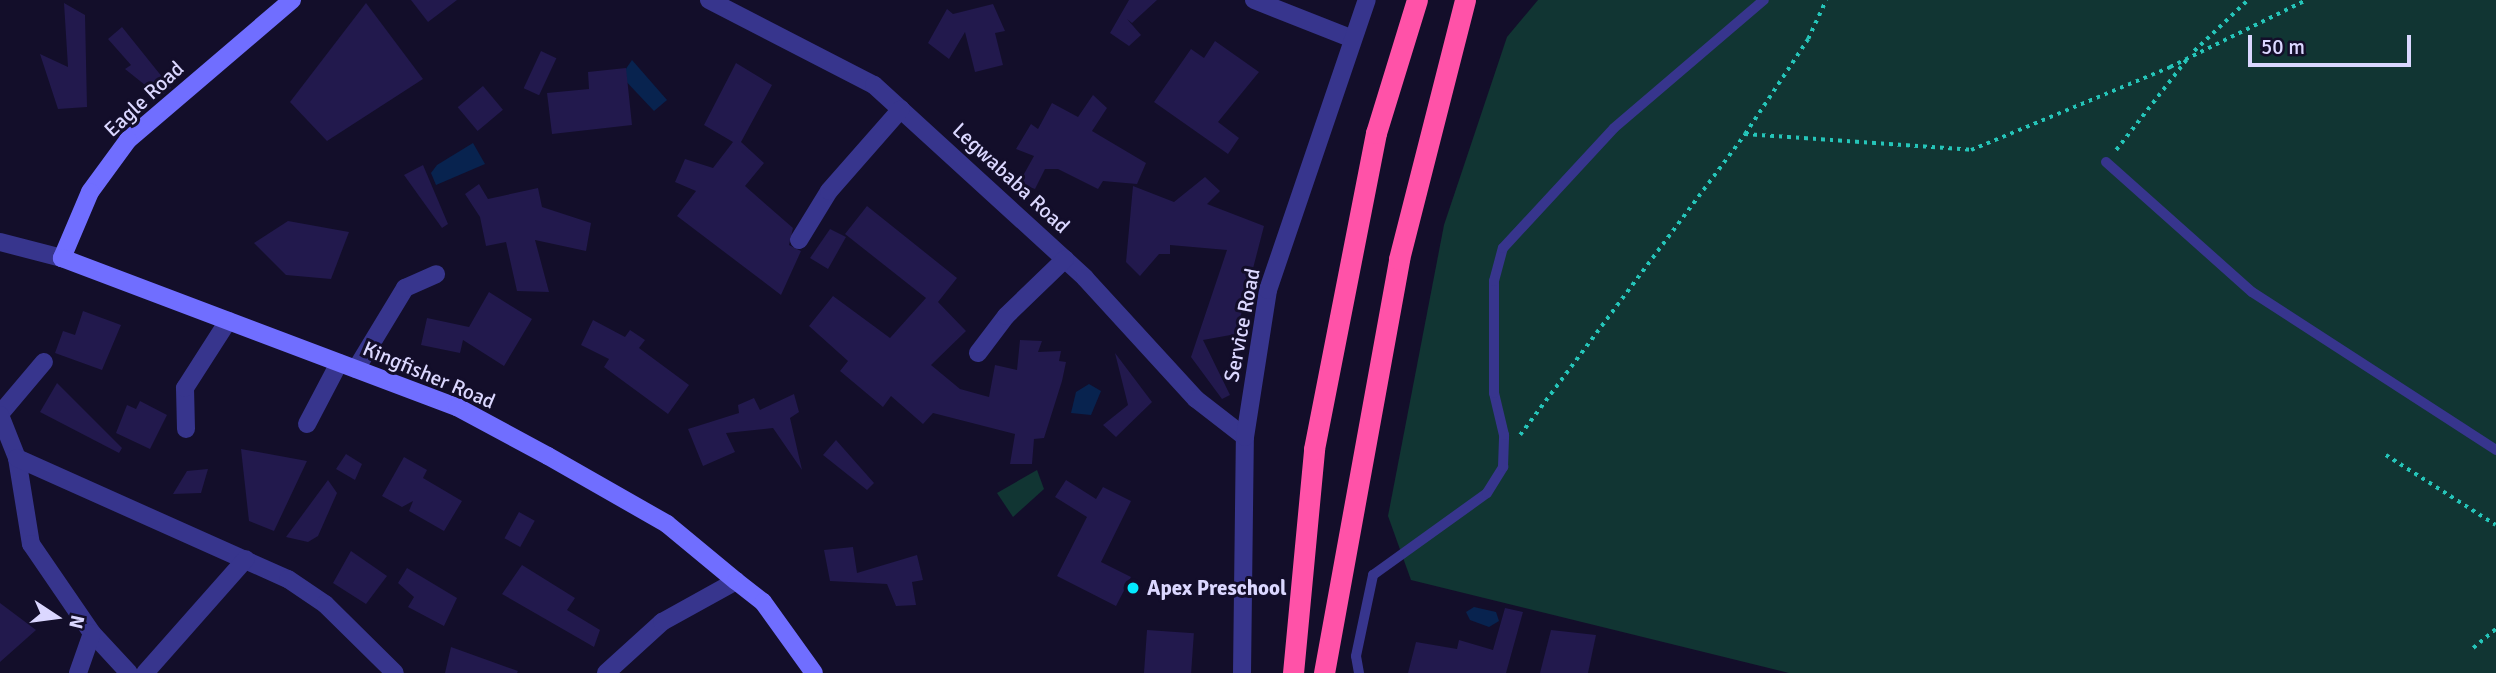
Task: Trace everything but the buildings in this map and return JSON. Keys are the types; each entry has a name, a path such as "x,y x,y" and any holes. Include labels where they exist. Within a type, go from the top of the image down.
{"highway":[{"path":"1293,673 1314,449 1376,133 1417,0"},
{"path":"1324,673 1399,259 1465,0"}],"street":[{"name":"Eagle Road","path":"62,258 90,192 128,140 292,0"},
{"name":"Legwababa Road","path":"709,0 874,85 1065,260 1196,399 1245,437"},
{"path":"1254,0 1353,39"},
{"name":"Service Road","path":"1242,673 1245,437 1268,290 1367,0"},
{"path":"799,240 829,191 901,109"},
{"name":"Kingfisher Road","path":"0,242 62,258 457,407 667,524 763,602 814,673"},
{"path":"978,353 1006,316 1065,260"},
{"path":"356,369 405,288 436,274"},
{"path":"186,429 185,388 228,321"},
{"path":"44,362 0,414 17,458 31,544 92,633 130,673"},
{"path":"307,424 339,363"},
{"path":"17,458 246,559 325,604 395,673"},
{"path":"145,673 246,559"},
{"path":"606,673 662,622 736,581"},
{"path":"78,673 92,633"}],"lane":[{"path":"1359,673 1356,656 1373,575 1487,493 1503,460 1494,393 1494,281 1503,248 1614,128 1764,0"},
{"path":"2106,162 2252,292 2496,450"}],"path":[{"path":"1503,460 1745,134 1808,39 1826,0"},
{"path":"2106,162 2189,57 2248,0"},
{"path":"1745,134 1971,150 2189,57 2306,0"},
{"path":"2386,455 2496,526"},
{"path":"2473,648 2496,629"}],"green space":[{"path":"1538,0 2496,0 2496,673 1789,673 1411,580 1388,516 1444,225 1507,37"},
{"path":"1037,470 1044,489 1013,517 997,493"}],"water":[{"path":"632,60 667,100 654,111 621,76"},
{"path":"473,143 485,164 436,185 431,173 437,165"},
{"path":"1089,384 1101,391 1091,415 1071,413 1076,392"},
{"path":"1474,607 1496,612 1499,621 1489,627 1470,620 1466,612"}],"place":[{"name":"Apex Preschool","path":"1133,588"}]}
